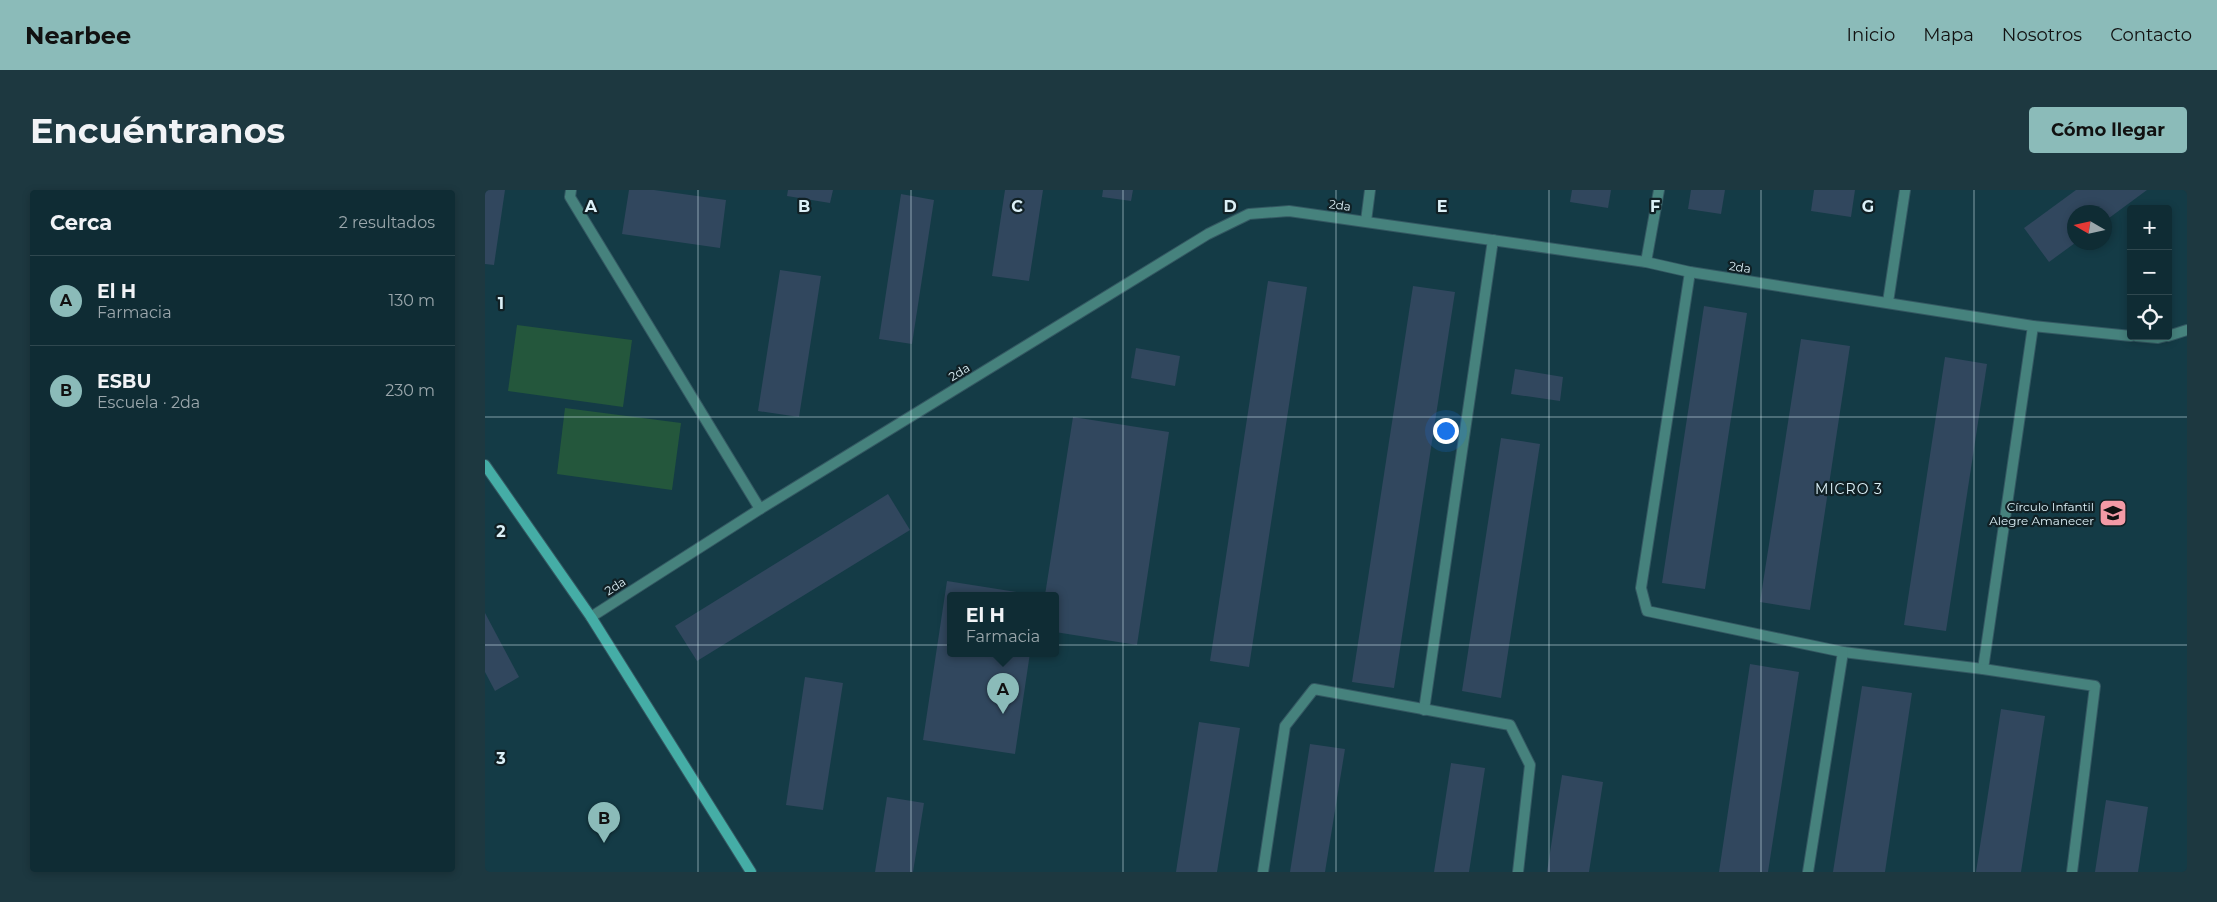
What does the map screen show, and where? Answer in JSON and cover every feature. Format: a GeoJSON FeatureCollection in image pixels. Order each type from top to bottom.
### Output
{"type":"FeatureCollection","features":[{"type":"Feature","properties":{"kind":"main road"},"geometry":{"type":"LineString","coordinates":[[485,465],[591,617],[751,872]]}},
{"type":"Feature","properties":{"kind":"street"},"geometry":{"type":"LineString","coordinates":[[571,190],[570,197],[760,509]]}},
{"type":"Feature","properties":{"kind":"street"},"geometry":{"type":"LineString","coordinates":[[1366,221],[1370,190]]}},
{"type":"Feature","properties":{"kind":"street"},"geometry":{"type":"LineString","coordinates":[[1645,262],[1659,190]]}},
{"type":"Feature","properties":{"kind":"street"},"geometry":{"type":"LineString","coordinates":[[1888,302],[1905,190]]}},
{"type":"Feature","properties":{"kind":"street","name":"2da"},"geometry":{"type":"LineString","coordinates":[[591,617],[760,509],[1209,234],[1249,214],[1289,211],[1366,221],[1645,262],[1689,272],[2033,326],[2127,336]]}},
{"type":"Feature","properties":{"kind":"street"},"geometry":{"type":"LineString","coordinates":[[1424,710],[1493,240]]}},
{"type":"Feature","properties":{"kind":"street"},"geometry":{"type":"LineString","coordinates":[[1689,272],[1641,588],[1647,611],[1843,652],[1983,669],[2095,686],[2072,872]]}},
{"type":"Feature","properties":{"kind":"street"},"geometry":{"type":"LineString","coordinates":[[1983,669],[2033,326]]}},
{"type":"Feature","properties":{"kind":"street"},"geometry":{"type":"LineString","coordinates":[[2172,334],[2187,330]]}},
{"type":"Feature","properties":{"kind":"street"},"geometry":{"type":"LineString","coordinates":[[1808,872],[1843,652]]}},
{"type":"Feature","properties":{"kind":"street"},"geometry":{"type":"LineString","coordinates":[[1263,872],[1285,726],[1314,690],[1510,725],[1531,765],[1518,872]]}},
{"type":"Feature","properties":{"kind":"green space"},"geometry":{"type":"Polygon","coordinates":[[[517,325],[632,340],[623,407],[508,391],[517,325]]]}},
{"type":"Feature","properties":{"kind":"green space"},"geometry":{"type":"Polygon","coordinates":[[[565,408],[681,423],[672,490],[557,474],[565,408]]]}},
{"type":"Feature","properties":{"kind":"building"},"geometry":{"type":"Polygon","coordinates":[[[485,190],[505,190],[494,265],[485,264],[485,190]]]}},
{"type":"Feature","properties":{"kind":"building"},"geometry":{"type":"Polygon","coordinates":[[[629,190],[654,190],[726,200],[720,248],[622,234],[629,190]]]}},
{"type":"Feature","properties":{"kind":"building"},"geometry":{"type":"Polygon","coordinates":[[[788,190],[833,190],[830,203],[787,196],[788,190]]]}},
{"type":"Feature","properties":{"kind":"building"},"geometry":{"type":"Polygon","coordinates":[[[1005,190],[1043,190],[1029,281],[992,276],[1005,190]]]}},
{"type":"Feature","properties":{"kind":"building"},"geometry":{"type":"Polygon","coordinates":[[[1103,190],[1133,190],[1131,201],[1102,197],[1103,190]]]}},
{"type":"Feature","properties":{"kind":"building"},"geometry":{"type":"Polygon","coordinates":[[[1572,190],[1611,190],[1608,208],[1570,202],[1572,190]]]}},
{"type":"Feature","properties":{"kind":"building"},"geometry":{"type":"Polygon","coordinates":[[[1691,190],[1725,190],[1721,214],[1688,209],[1691,190]]]}},
{"type":"Feature","properties":{"kind":"building"},"geometry":{"type":"Polygon","coordinates":[[[1814,190],[1855,190],[1851,217],[1811,211],[1814,190]]]}},
{"type":"Feature","properties":{"kind":"building"},"geometry":{"type":"Polygon","coordinates":[[[2076,190],[2147,190],[2112,216],[2112,205],[2067,205],[2067,249],[2049,262],[2024,228],[2076,190]]]}},
{"type":"Feature","properties":{"kind":"building"},"geometry":{"type":"Polygon","coordinates":[[[901,194],[934,200],[912,344],[879,339],[901,194]]]}},
{"type":"Feature","properties":{"kind":"building"},"geometry":{"type":"Polygon","coordinates":[[[780,270],[821,276],[799,417],[758,411],[780,270]]]}},
{"type":"Feature","properties":{"kind":"building"},"geometry":{"type":"Polygon","coordinates":[[[1268,281],[1307,287],[1249,667],[1210,661],[1268,281]]]}},
{"type":"Feature","properties":{"kind":"building"},"geometry":{"type":"Polygon","coordinates":[[[1413,286],[1455,292],[1394,688],[1352,682],[1413,286]]]}},
{"type":"Feature","properties":{"kind":"building"},"geometry":{"type":"Polygon","coordinates":[[[1704,306],[1747,313],[1705,589],[1662,583],[1704,306]]]}},
{"type":"Feature","properties":{"kind":"building"},"geometry":{"type":"Polygon","coordinates":[[[1801,339],[1850,346],[1810,610],[1760,602],[1801,339]]]}},
{"type":"Feature","properties":{"kind":"building"},"geometry":{"type":"Polygon","coordinates":[[[1136,348],[1180,356],[1175,386],[1131,378],[1136,348]]]}},
{"type":"Feature","properties":{"kind":"building"},"geometry":{"type":"Polygon","coordinates":[[[1945,357],[1987,364],[1946,631],[1904,625],[1945,357]]]}},
{"type":"Feature","properties":{"kind":"building"},"geometry":{"type":"Polygon","coordinates":[[[1515,369],[1563,377],[1560,401],[1511,394],[1515,369]]]}},
{"type":"Feature","properties":{"kind":"building"},"geometry":{"type":"Polygon","coordinates":[[[1073,417],[1169,432],[1137,645],[1059,633],[1059,592],[1045,592],[1073,417]]]}},
{"type":"Feature","properties":{"kind":"building"},"geometry":{"type":"Polygon","coordinates":[[[1501,438],[1540,444],[1501,698],[1462,691],[1501,438]]]}},
{"type":"Feature","properties":{"kind":"building"},"geometry":{"type":"Polygon","coordinates":[[[888,494],[910,530],[697,661],[675,626],[888,494]]]}},
{"type":"Feature","properties":{"kind":"building"},"geometry":{"type":"Polygon","coordinates":[[[947,581],[1016,592],[947,592],[947,657],[1029,657],[1015,754],[923,740],[947,581]]]}},
{"type":"Feature","properties":{"kind":"building"},"geometry":{"type":"Polygon","coordinates":[[[485,613],[519,677],[495,691],[485,672],[485,613]]]}},
{"type":"Feature","properties":{"kind":"building"},"geometry":{"type":"Polygon","coordinates":[[[1750,664],[1799,672],[1768,872],[1719,872],[1750,664]]]}},
{"type":"Feature","properties":{"kind":"building"},"geometry":{"type":"Polygon","coordinates":[[[805,677],[843,683],[823,810],[786,805],[805,677]]]}},
{"type":"Feature","properties":{"kind":"building"},"geometry":{"type":"Polygon","coordinates":[[[1862,686],[1912,693],[1885,872],[1833,872],[1862,686]]]}},
{"type":"Feature","properties":{"kind":"building"},"geometry":{"type":"Polygon","coordinates":[[[2001,709],[2045,716],[2021,872],[1976,872],[2001,709]]]}},
{"type":"Feature","properties":{"kind":"building"},"geometry":{"type":"Polygon","coordinates":[[[1199,722],[1240,728],[1217,872],[1176,872],[1199,722]]]}},
{"type":"Feature","properties":{"kind":"building"},"geometry":{"type":"Polygon","coordinates":[[[1310,744],[1345,749],[1325,872],[1290,872],[1310,744]]]}},
{"type":"Feature","properties":{"kind":"building"},"geometry":{"type":"Polygon","coordinates":[[[1451,763],[1485,768],[1469,872],[1434,872],[1451,763]]]}},
{"type":"Feature","properties":{"kind":"building"},"geometry":{"type":"Polygon","coordinates":[[[1562,775],[1603,782],[1589,872],[1547,872],[1562,775]]]}},
{"type":"Feature","properties":{"kind":"building"},"geometry":{"type":"Polygon","coordinates":[[[887,797],[924,803],[913,872],[875,872],[887,797]]]}},
{"type":"Feature","properties":{"kind":"building"},"geometry":{"type":"Polygon","coordinates":[[[2106,800],[2148,807],[2138,872],[2095,872],[2106,800]]]}},
{"type":"Feature","properties":{"kind":"place","name":"Círculo Infantil Alegre Amanecer"},"geometry":{"type":"Point","coordinates":[2113,513]}},
{"type":"Feature","properties":{"kind":"place","name":"El H"},"geometry":{"type":"Point","coordinates":[1003,714]}},
{"type":"Feature","properties":{"kind":"place","name":"ESBU"},"geometry":{"type":"Point","coordinates":[604,843]}},
{"type":"Feature","properties":{"kind":"district","name":"MICRO 3"},"geometry":{"type":"Point","coordinates":[1849,489]}}]}
